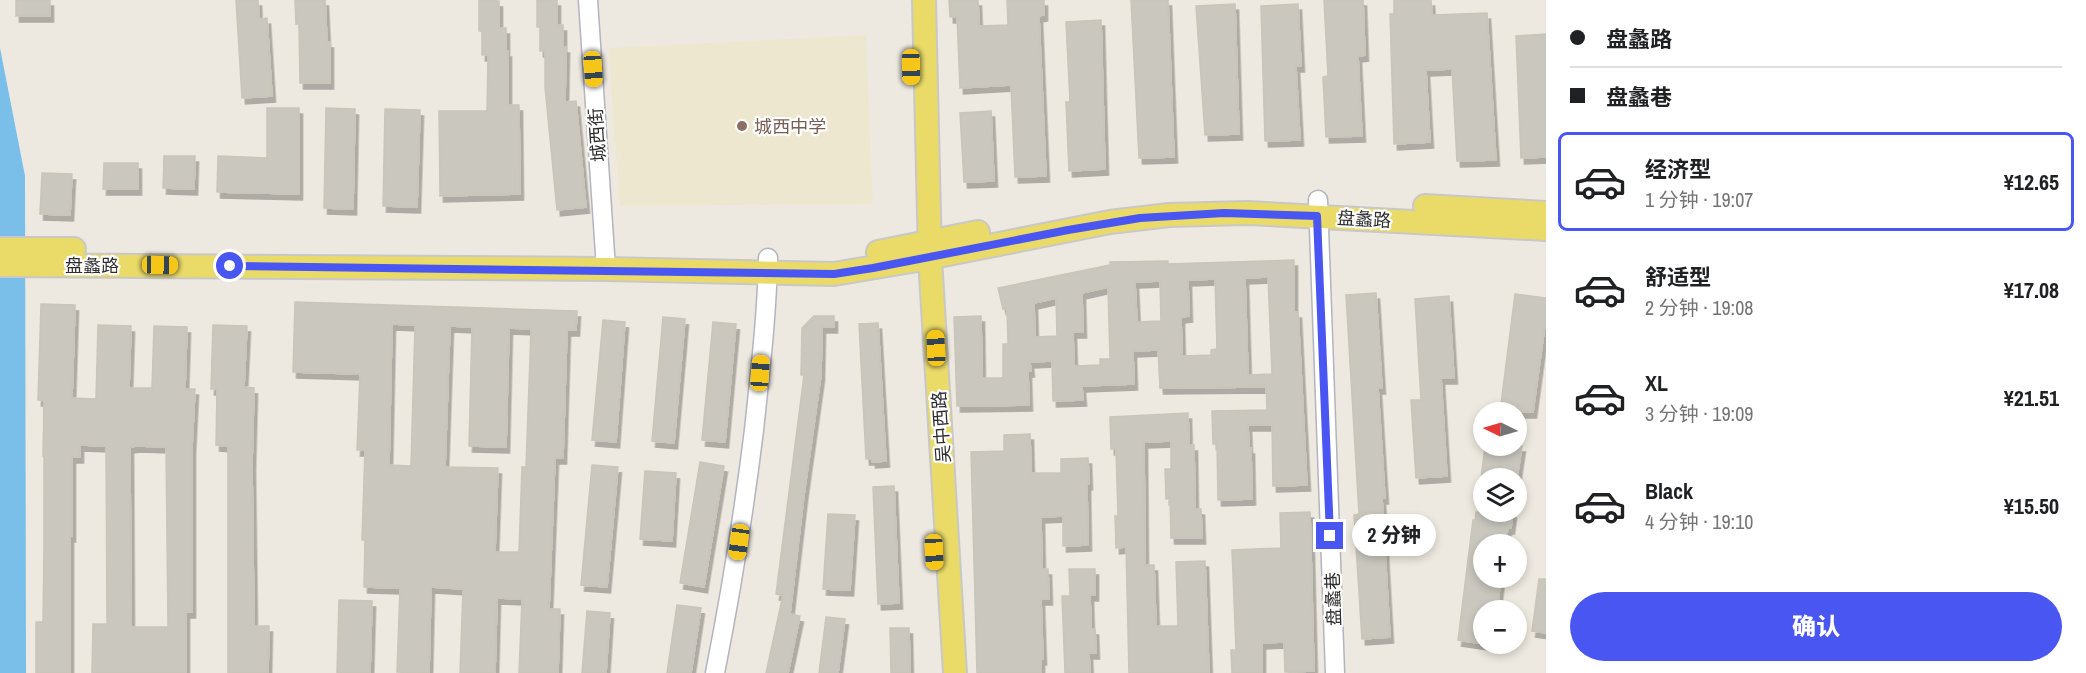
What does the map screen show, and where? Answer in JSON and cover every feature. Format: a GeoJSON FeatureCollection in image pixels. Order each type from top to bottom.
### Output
{"type":"FeatureCollection","features":[{"type":"Feature","properties":{"kind":"main road","name":"吴中西路"},"geometry":{"type":"LineString","coordinates":[[910,0],[923,251],[940,673]]}},
{"type":"Feature","properties":{"kind":"main road","name":"吴中西路"},"geometry":{"type":"LineString","coordinates":[[924,0],[923,251],[955,673]]}},
{"type":"Feature","properties":{"kind":"main road","name":"盘蠡路"},"geometry":{"type":"LineString","coordinates":[[0,249],[66,256],[768,266],[842,257],[923,251],[1065,215],[1138,203],[1224,197],[1546,229]]}},
{"type":"Feature","properties":{"kind":"main road","name":"盘蠡路"},"geometry":{"type":"LineString","coordinates":[[1318,208],[1546,213]]}},
{"type":"Feature","properties":{"kind":"main road","name":"盘蠡路"},"geometry":{"type":"LineString","coordinates":[[0,265],[66,256]]}},
{"type":"Feature","properties":{"kind":"street","name":"城西街"},"geometry":{"type":"LineString","coordinates":[[588,0],[606,262]]}},
{"type":"Feature","properties":{"kind":"street","name":"盘蠡巷"},"geometry":{"type":"LineString","coordinates":[[1318,208],[1335,673]]}},
{"type":"Feature","properties":{"kind":"street"},"geometry":{"type":"LineString","coordinates":[[715,673],[732,587],[745,498],[760,373],[768,266]]}},
{"type":"Feature","properties":{"kind":"shaded area","name":"城西中学"},"geometry":{"type":"Polygon","coordinates":[[[866,35],[873,204],[620,206],[608,48],[866,35]]]}},
{"type":"Feature","properties":{"kind":"water"},"geometry":{"type":"Polygon","coordinates":[[[0,48],[25,176],[26,673],[0,673],[0,48]]]}},
{"type":"Feature","properties":{"kind":"building"},"geometry":{"type":"Polygon","coordinates":[[[16,0],[50,0],[50,16],[16,16],[16,0]]]}},
{"type":"Feature","properties":{"kind":"building"},"geometry":{"type":"Polygon","coordinates":[[[236,0],[258,0],[259,19],[267,18],[272,96],[242,98],[236,0]]]}},
{"type":"Feature","properties":{"kind":"building"},"geometry":{"type":"Polygon","coordinates":[[[295,0],[325,0],[327,42],[330,42],[330,83],[300,83],[299,24],[296,24],[295,0]]]}},
{"type":"Feature","properties":{"kind":"building"},"geometry":{"type":"Polygon","coordinates":[[[479,0],[499,1],[499,28],[506,28],[508,105],[519,105],[520,194],[440,196],[439,111],[487,111],[488,55],[482,55],[479,0]]]}},
{"type":"Feature","properties":{"kind":"building"},"geometry":{"type":"Polygon","coordinates":[[[537,0],[557,0],[557,25],[563,25],[563,47],[566,47],[565,102],[576,101],[586,207],[557,210],[545,87],[545,51],[540,51],[537,0]]]}},
{"type":"Feature","properties":{"kind":"building"},"geometry":{"type":"Polygon","coordinates":[[[949,0],[978,0],[979,26],[1008,25],[1007,0],[1044,0],[1044,15],[1039,16],[1046,176],[1015,177],[1011,85],[960,88],[957,17],[950,17],[949,0]]]}},
{"type":"Feature","properties":{"kind":"building"},"geometry":{"type":"Polygon","coordinates":[[[1131,0],[1168,0],[1174,157],[1139,158],[1131,0]]]}},
{"type":"Feature","properties":{"kind":"building"},"geometry":{"type":"Polygon","coordinates":[[[1324,0],[1363,0],[1365,55],[1358,56],[1362,136],[1326,137],[1323,77],[1328,76],[1324,0]]]}},
{"type":"Feature","properties":{"kind":"building"},"geometry":{"type":"Polygon","coordinates":[[[1394,0],[1431,0],[1432,15],[1487,13],[1496,160],[1457,161],[1452,69],[1426,70],[1430,142],[1394,144],[1390,14],[1394,14],[1394,0]]]}},
{"type":"Feature","properties":{"kind":"building"},"geometry":{"type":"Polygon","coordinates":[[[1235,4],[1239,134],[1205,135],[1196,6],[1235,4]]]}},
{"type":"Feature","properties":{"kind":"building"},"geometry":{"type":"Polygon","coordinates":[[[1298,4],[1301,66],[1296,66],[1300,140],[1265,141],[1261,6],[1298,4]]]}},
{"type":"Feature","properties":{"kind":"building"},"geometry":{"type":"Polygon","coordinates":[[[1101,20],[1105,169],[1069,171],[1066,102],[1070,102],[1066,22],[1101,20]]]}},
{"type":"Feature","properties":{"kind":"building"},"geometry":{"type":"Polygon","coordinates":[[[1546,34],[1546,157],[1521,158],[1516,36],[1546,34]]]}},
{"type":"Feature","properties":{"kind":"building"},"geometry":{"type":"Polygon","coordinates":[[[267,108],[299,108],[299,194],[217,192],[218,156],[267,158],[267,108]]]}},
{"type":"Feature","properties":{"kind":"building"},"geometry":{"type":"Polygon","coordinates":[[[326,108],[355,109],[353,209],[324,208],[326,108]]]}},
{"type":"Feature","properties":{"kind":"building"},"geometry":{"type":"Polygon","coordinates":[[[385,109],[420,110],[417,207],[383,206],[385,109]]]}},
{"type":"Feature","properties":{"kind":"building"},"geometry":{"type":"Polygon","coordinates":[[[991,111],[994,181],[964,182],[960,113],[991,111]]]}},
{"type":"Feature","properties":{"kind":"building"},"geometry":{"type":"Polygon","coordinates":[[[164,156],[195,156],[194,189],[163,188],[164,156]]]}},
{"type":"Feature","properties":{"kind":"building"},"geometry":{"type":"Polygon","coordinates":[[[104,163],[138,163],[138,189],[103,189],[104,163]]]}},
{"type":"Feature","properties":{"kind":"building"},"geometry":{"type":"Polygon","coordinates":[[[42,173],[72,174],[70,215],[40,214],[42,173]]]}},
{"type":"Feature","properties":{"kind":"building"},"geometry":{"type":"Polygon","coordinates":[[[1294,260],[1294,312],[1298,312],[1307,485],[1273,486],[1272,425],[1248,425],[1252,499],[1218,500],[1217,444],[1213,444],[1212,411],[1267,410],[1266,387],[1160,388],[1158,350],[1133,351],[1134,384],[1082,386],[1083,400],[1053,401],[1052,361],[1030,362],[1029,405],[957,406],[954,317],[981,316],[982,378],[1003,378],[1003,344],[1008,344],[1007,308],[1003,309],[998,288],[1110,265],[1110,262],[1168,261],[1168,264],[1294,260]],[[1268,277],[1245,278],[1248,375],[1272,374],[1268,277]],[[1215,279],[1188,280],[1189,316],[1181,317],[1182,356],[1211,355],[1211,350],[1217,349],[1215,279]],[[1160,281],[1135,282],[1137,322],[1161,321],[1160,281]],[[1108,287],[1082,293],[1083,332],[1073,332],[1074,366],[1100,365],[1100,359],[1110,359],[1108,287]],[[1056,298],[1034,303],[1035,337],[1057,336],[1056,298]]]}},
{"type":"Feature","properties":{"kind":"building"},"geometry":{"type":"Polygon","coordinates":[[[1376,293],[1382,388],[1378,388],[1385,498],[1382,498],[1390,637],[1362,639],[1354,515],[1359,514],[1346,295],[1376,293]]]}},
{"type":"Feature","properties":{"kind":"building"},"geometry":{"type":"Polygon","coordinates":[[[1515,294],[1546,298],[1546,317],[1533,412],[1527,412],[1527,402],[1501,402],[1515,294]]]}},
{"type":"Feature","properties":{"kind":"building"},"geometry":{"type":"Polygon","coordinates":[[[1449,296],[1454,378],[1441,378],[1447,476],[1416,478],[1411,400],[1421,400],[1415,299],[1449,296]]]}},
{"type":"Feature","properties":{"kind":"building"},"geometry":{"type":"Polygon","coordinates":[[[295,302],[577,311],[576,330],[567,330],[563,458],[555,458],[549,609],[560,609],[558,673],[519,673],[522,599],[497,598],[495,673],[460,673],[463,589],[431,587],[429,673],[397,672],[400,588],[364,587],[365,540],[362,540],[365,450],[357,450],[360,374],[293,372],[295,302]],[[392,324],[389,465],[411,466],[415,325],[392,324]],[[450,326],[445,467],[498,468],[495,552],[519,552],[522,467],[526,467],[531,329],[509,328],[506,447],[469,446],[472,327],[450,326]]]}},
{"type":"Feature","properties":{"kind":"building"},"geometry":{"type":"Polygon","coordinates":[[[41,304],[75,305],[72,398],[96,399],[98,325],[131,326],[129,388],[152,388],[154,326],[187,327],[185,389],[195,389],[192,448],[192,612],[186,612],[186,673],[92,673],[93,624],[107,624],[106,446],[80,445],[80,457],[72,457],[70,673],[36,673],[36,622],[43,622],[44,549],[44,400],[38,400],[41,304]],[[130,447],[131,627],[168,627],[166,447],[130,447]]]}},
{"type":"Feature","properties":{"kind":"building"},"geometry":{"type":"Polygon","coordinates":[[[814,316],[834,316],[834,327],[822,327],[821,375],[790,614],[800,616],[788,673],[766,673],[783,595],[776,594],[804,375],[801,375],[802,328],[814,316]]]}},
{"type":"Feature","properties":{"kind":"building"},"geometry":{"type":"Polygon","coordinates":[[[663,317],[685,319],[674,443],[652,441],[663,317]]]}},
{"type":"Feature","properties":{"kind":"building"},"geometry":{"type":"Polygon","coordinates":[[[603,320],[625,322],[616,442],[592,440],[603,320]]]}},
{"type":"Feature","properties":{"kind":"building"},"geometry":{"type":"Polygon","coordinates":[[[713,322],[736,324],[725,442],[702,440],[713,322]]]}},
{"type":"Feature","properties":{"kind":"building"},"geometry":{"type":"Polygon","coordinates":[[[878,323],[886,461],[872,462],[872,459],[866,459],[859,324],[878,323]]]}},
{"type":"Feature","properties":{"kind":"building"},"geometry":{"type":"Polygon","coordinates":[[[213,325],[247,326],[244,387],[254,388],[252,465],[254,626],[269,626],[268,673],[228,673],[228,446],[216,445],[217,389],[211,389],[213,325]]]}},
{"type":"Feature","properties":{"kind":"building"},"geometry":{"type":"Polygon","coordinates":[[[1188,413],[1189,445],[1194,445],[1195,509],[1201,509],[1202,538],[1171,538],[1170,498],[1166,499],[1165,469],[1171,469],[1171,441],[1144,442],[1145,565],[1154,565],[1156,626],[1178,626],[1176,562],[1205,561],[1209,673],[1129,673],[1126,547],[1116,548],[1115,516],[1118,516],[1116,449],[1111,449],[1110,417],[1188,413]]]}},
{"type":"Feature","properties":{"kind":"building"},"geometry":{"type":"Polygon","coordinates":[[[1030,434],[1031,473],[1061,473],[1061,459],[1088,458],[1088,545],[1063,546],[1063,516],[1041,517],[1042,569],[1048,569],[1049,599],[1041,599],[1043,659],[1041,659],[1041,673],[977,673],[971,452],[1004,451],[1004,435],[1030,434]]]}},
{"type":"Feature","properties":{"kind":"building"},"geometry":{"type":"Polygon","coordinates":[[[1484,456],[1520,456],[1519,468],[1482,468],[1484,456]]]}},
{"type":"Feature","properties":{"kind":"building"},"geometry":{"type":"Polygon","coordinates":[[[700,462],[724,466],[704,587],[680,583],[700,462]]]}},
{"type":"Feature","properties":{"kind":"building"},"geometry":{"type":"Polygon","coordinates":[[[592,465],[618,467],[607,587],[581,585],[592,465]]]}},
{"type":"Feature","properties":{"kind":"building"},"geometry":{"type":"Polygon","coordinates":[[[645,471],[676,473],[672,541],[640,539],[645,471]]]}},
{"type":"Feature","properties":{"kind":"building"},"geometry":{"type":"Polygon","coordinates":[[[894,486],[899,603],[878,604],[873,487],[894,486]]]}},
{"type":"Feature","properties":{"kind":"building"},"geometry":{"type":"Polygon","coordinates":[[[1310,512],[1314,671],[1285,672],[1284,642],[1262,643],[1262,673],[1232,673],[1231,650],[1236,650],[1232,550],[1281,548],[1280,513],[1310,512]]]}},
{"type":"Feature","properties":{"kind":"building"},"geometry":{"type":"Polygon","coordinates":[[[828,514],[855,515],[850,590],[823,589],[828,514]]]}},
{"type":"Feature","properties":{"kind":"building"},"geometry":{"type":"Polygon","coordinates":[[[1473,520],[1473,522],[1512,522],[1507,534],[1473,534],[1473,588],[1500,588],[1498,600],[1473,600],[1473,642],[1458,640],[1473,520]]]}},
{"type":"Feature","properties":{"kind":"building"},"geometry":{"type":"Polygon","coordinates":[[[1069,569],[1095,569],[1095,595],[1090,595],[1091,629],[1095,629],[1096,653],[1089,653],[1090,673],[1065,673],[1062,596],[1070,596],[1069,569]]]}},
{"type":"Feature","properties":{"kind":"building"},"geometry":{"type":"Polygon","coordinates":[[[1539,579],[1546,579],[1546,633],[1532,631],[1539,579]]]}},
{"type":"Feature","properties":{"kind":"building"},"geometry":{"type":"Polygon","coordinates":[[[339,600],[372,601],[370,673],[337,673],[339,600]]]}},
{"type":"Feature","properties":{"kind":"building"},"geometry":{"type":"Polygon","coordinates":[[[677,605],[701,608],[691,673],[667,673],[677,605]]]}},
{"type":"Feature","properties":{"kind":"building"},"geometry":{"type":"Polygon","coordinates":[[[587,611],[610,613],[606,673],[582,673],[587,611]]]}},
{"type":"Feature","properties":{"kind":"building"},"geometry":{"type":"Polygon","coordinates":[[[826,617],[845,619],[838,673],[819,673],[826,617]]]}},
{"type":"Feature","properties":{"kind":"building"},"geometry":{"type":"Polygon","coordinates":[[[890,628],[909,628],[910,673],[891,673],[890,628]]]}},
{"type":"Feature","properties":{"kind":"place","name":"城西中学"},"geometry":{"type":"Point","coordinates":[742,126]}},
{"type":"Feature","properties":{"kind":"route"},"geometry":{"type":"LineString","coordinates":[[230,266],[606,269],[834,274],[1140,218],[1224,213],[1317,216],[1330,536]]}}]}
